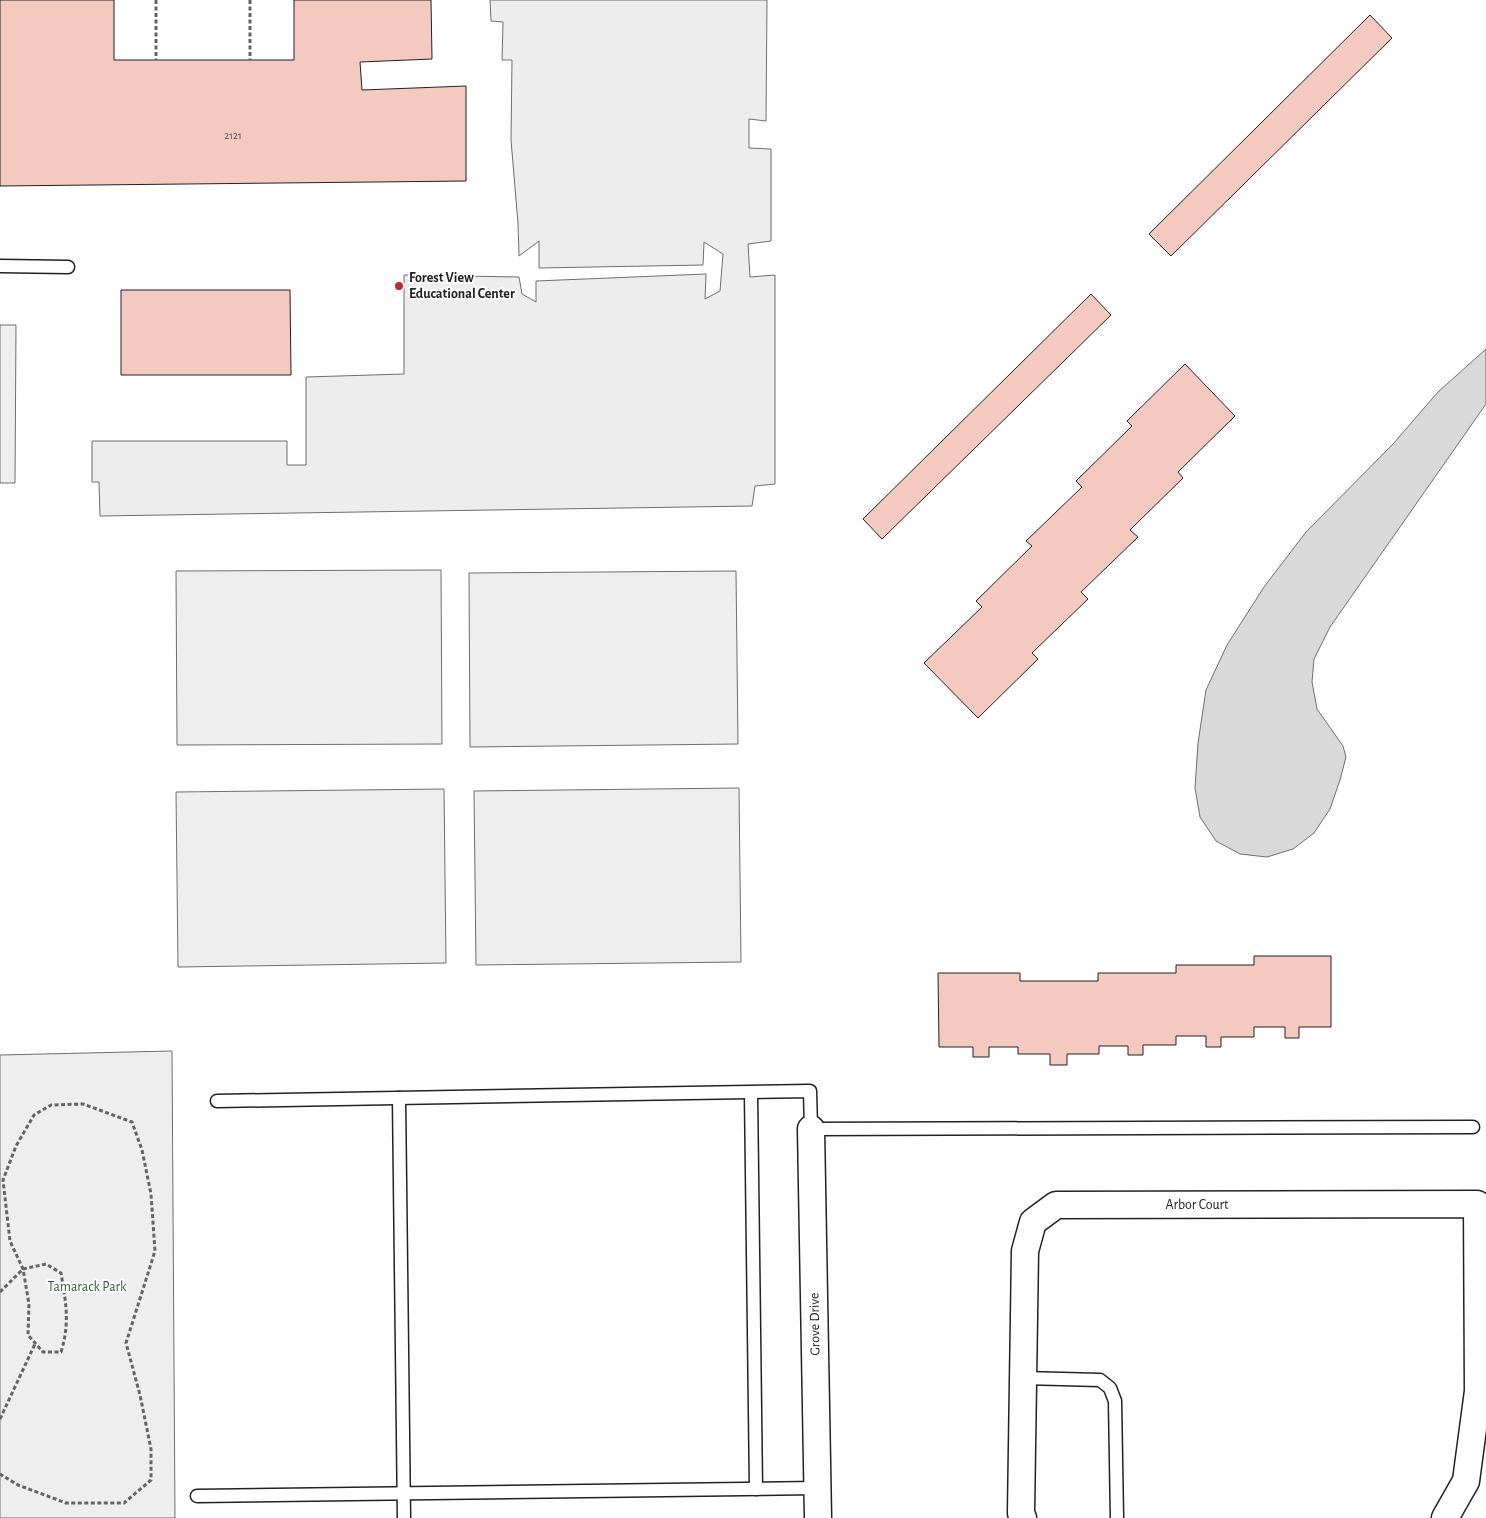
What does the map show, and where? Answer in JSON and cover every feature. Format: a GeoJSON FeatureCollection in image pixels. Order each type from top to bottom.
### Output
{"type":"FeatureCollection","features":[{"type":"Feature","properties":{"kind":"street","name":"Grove Drive"},"geometry":{"type":"LineString","coordinates":[[811,1130],[818,1518]]}},
{"type":"Feature","properties":{"kind":"street","name":"Arbor Court"},"geometry":{"type":"LineString","coordinates":[[1023,1518],[1021,1513],[1024,1251],[1033,1222],[1056,1205],[1477,1204],[1482,1392],[1466,1480],[1445,1518]]}},
{"type":"Feature","properties":{"kind":"lane"},"geometry":{"type":"LineString","coordinates":[[0,266],[68,267]]}},
{"type":"Feature","properties":{"kind":"lane"},"geometry":{"type":"LineString","coordinates":[[750,1092],[756,1489]]}},
{"type":"Feature","properties":{"kind":"lane"},"geometry":{"type":"LineString","coordinates":[[217,1101],[810,1092],[811,1130],[1473,1127]]}},
{"type":"Feature","properties":{"kind":"lane"},"geometry":{"type":"LineString","coordinates":[[398,1098],[404,1518]]}},
{"type":"Feature","properties":{"kind":"lane"},"geometry":{"type":"LineString","coordinates":[[1023,1378],[1100,1380],[1110,1388],[1115,1401],[1117,1518]]}},
{"type":"Feature","properties":{"kind":"lane"},"geometry":{"type":"LineString","coordinates":[[197,1496],[818,1488]]}},
{"type":"Feature","properties":{"kind":"path"},"geometry":{"type":"LineString","coordinates":[[156,0],[156,60]]}},
{"type":"Feature","properties":{"kind":"path"},"geometry":{"type":"LineString","coordinates":[[250,0],[250,60]]}},
{"type":"Feature","properties":{"kind":"path"},"geometry":{"type":"LineString","coordinates":[[0,1292],[23,1270],[46,1264],[60,1273],[65,1298],[66,1335],[60,1352],[43,1352],[28,1335],[29,1304],[23,1270],[10,1242],[3,1180],[16,1146],[34,1116],[51,1105],[83,1104],[132,1122],[142,1150],[150,1194],[155,1251],[126,1343],[140,1396],[150,1449],[150,1480],[124,1504],[66,1504],[18,1485],[0,1474]]}},
{"type":"Feature","properties":{"kind":"path"},"geometry":{"type":"LineString","coordinates":[[0,1419],[36,1344]]}},
{"type":"Feature","properties":{"kind":"green space"},"geometry":{"type":"Polygon","coordinates":[[[0,325],[16,325],[15,483],[0,483],[0,325]]]}},
{"type":"Feature","properties":{"kind":"green space"},"geometry":{"type":"Polygon","coordinates":[[[441,570],[442,744],[177,745],[176,571],[441,570]]]}},
{"type":"Feature","properties":{"kind":"green space"},"geometry":{"type":"Polygon","coordinates":[[[736,571],[738,744],[470,747],[469,573],[736,571]]]}},
{"type":"Feature","properties":{"kind":"green space"},"geometry":{"type":"Polygon","coordinates":[[[739,788],[741,962],[476,965],[474,791],[739,788]]]}},
{"type":"Feature","properties":{"kind":"green space"},"geometry":{"type":"Polygon","coordinates":[[[444,789],[446,963],[178,967],[176,792],[444,789]]]}},
{"type":"Feature","properties":{"kind":"green space","name":"Tamarack Park"},"geometry":{"type":"Polygon","coordinates":[[[172,1051],[175,1518],[0,1518],[0,1055],[172,1051]]]}},
{"type":"Feature","properties":{"kind":"shaded area"},"geometry":{"type":"Polygon","coordinates":[[[490,0],[767,0],[766,121],[749,119],[749,148],[771,149],[771,241],[748,244],[750,277],[775,275],[775,484],[755,486],[752,506],[100,516],[99,482],[92,482],[92,441],[287,441],[287,465],[306,465],[306,377],[404,374],[404,275],[519,277],[522,294],[536,302],[536,281],[706,274],[705,299],[720,291],[723,254],[704,242],[703,265],[539,268],[539,241],[519,256],[511,140],[512,60],[502,60],[503,22],[491,21],[490,0]]]}},
{"type":"Feature","properties":{"kind":"shaded area"},"geometry":{"type":"Polygon","coordinates":[[[1486,349],[1486,404],[1330,627],[1314,659],[1312,682],[1317,709],[1343,746],[1346,757],[1330,809],[1314,833],[1293,849],[1267,857],[1240,854],[1216,841],[1200,817],[1195,788],[1198,743],[1206,690],[1227,645],[1264,587],[1306,532],[1393,444],[1438,392],[1486,349]]]}},
{"type":"Feature","properties":{"kind":"building"},"geometry":{"type":"Polygon","coordinates":[[[0,0],[114,0],[114,60],[294,60],[294,0],[431,0],[432,59],[360,62],[362,90],[466,86],[466,181],[0,186],[0,0]]]}},
{"type":"Feature","properties":{"kind":"building"},"geometry":{"type":"Polygon","coordinates":[[[1370,15],[1392,38],[1171,256],[1149,234],[1370,15]]]}},
{"type":"Feature","properties":{"kind":"building"},"geometry":{"type":"Polygon","coordinates":[[[121,290],[290,290],[291,375],[121,375],[121,290]]]}},
{"type":"Feature","properties":{"kind":"building"},"geometry":{"type":"Polygon","coordinates":[[[1091,294],[1111,315],[882,539],[863,519],[1091,294]]]}},
{"type":"Feature","properties":{"kind":"building"},"geometry":{"type":"Polygon","coordinates":[[[1185,364],[1235,416],[1178,472],[1183,478],[1130,530],[1138,537],[1081,592],[1088,599],[1032,653],[1038,659],[978,718],[924,663],[982,607],[976,601],[1032,546],[1026,541],[1082,487],[1076,481],[1132,426],[1127,421],[1185,364]]]}},
{"type":"Feature","properties":{"kind":"building"},"geometry":{"type":"Polygon","coordinates":[[[1254,956],[1331,956],[1331,1027],[1299,1027],[1299,1038],[1285,1038],[1285,1027],[1254,1027],[1254,1037],[1221,1037],[1221,1047],[1206,1047],[1206,1036],[1176,1036],[1176,1045],[1143,1045],[1143,1055],[1128,1055],[1128,1046],[1099,1046],[1099,1054],[1067,1054],[1067,1065],[1050,1065],[1050,1054],[1018,1054],[1018,1047],[989,1047],[989,1057],[973,1057],[973,1047],[939,1047],[938,973],[1020,973],[1020,981],[1098,981],[1098,973],[1176,973],[1176,965],[1254,965],[1254,956]]]}},
{"type":"Feature","properties":{"kind":"place","name":"Forest View Educational Center"},"geometry":{"type":"Point","coordinates":[399,286]}}]}
